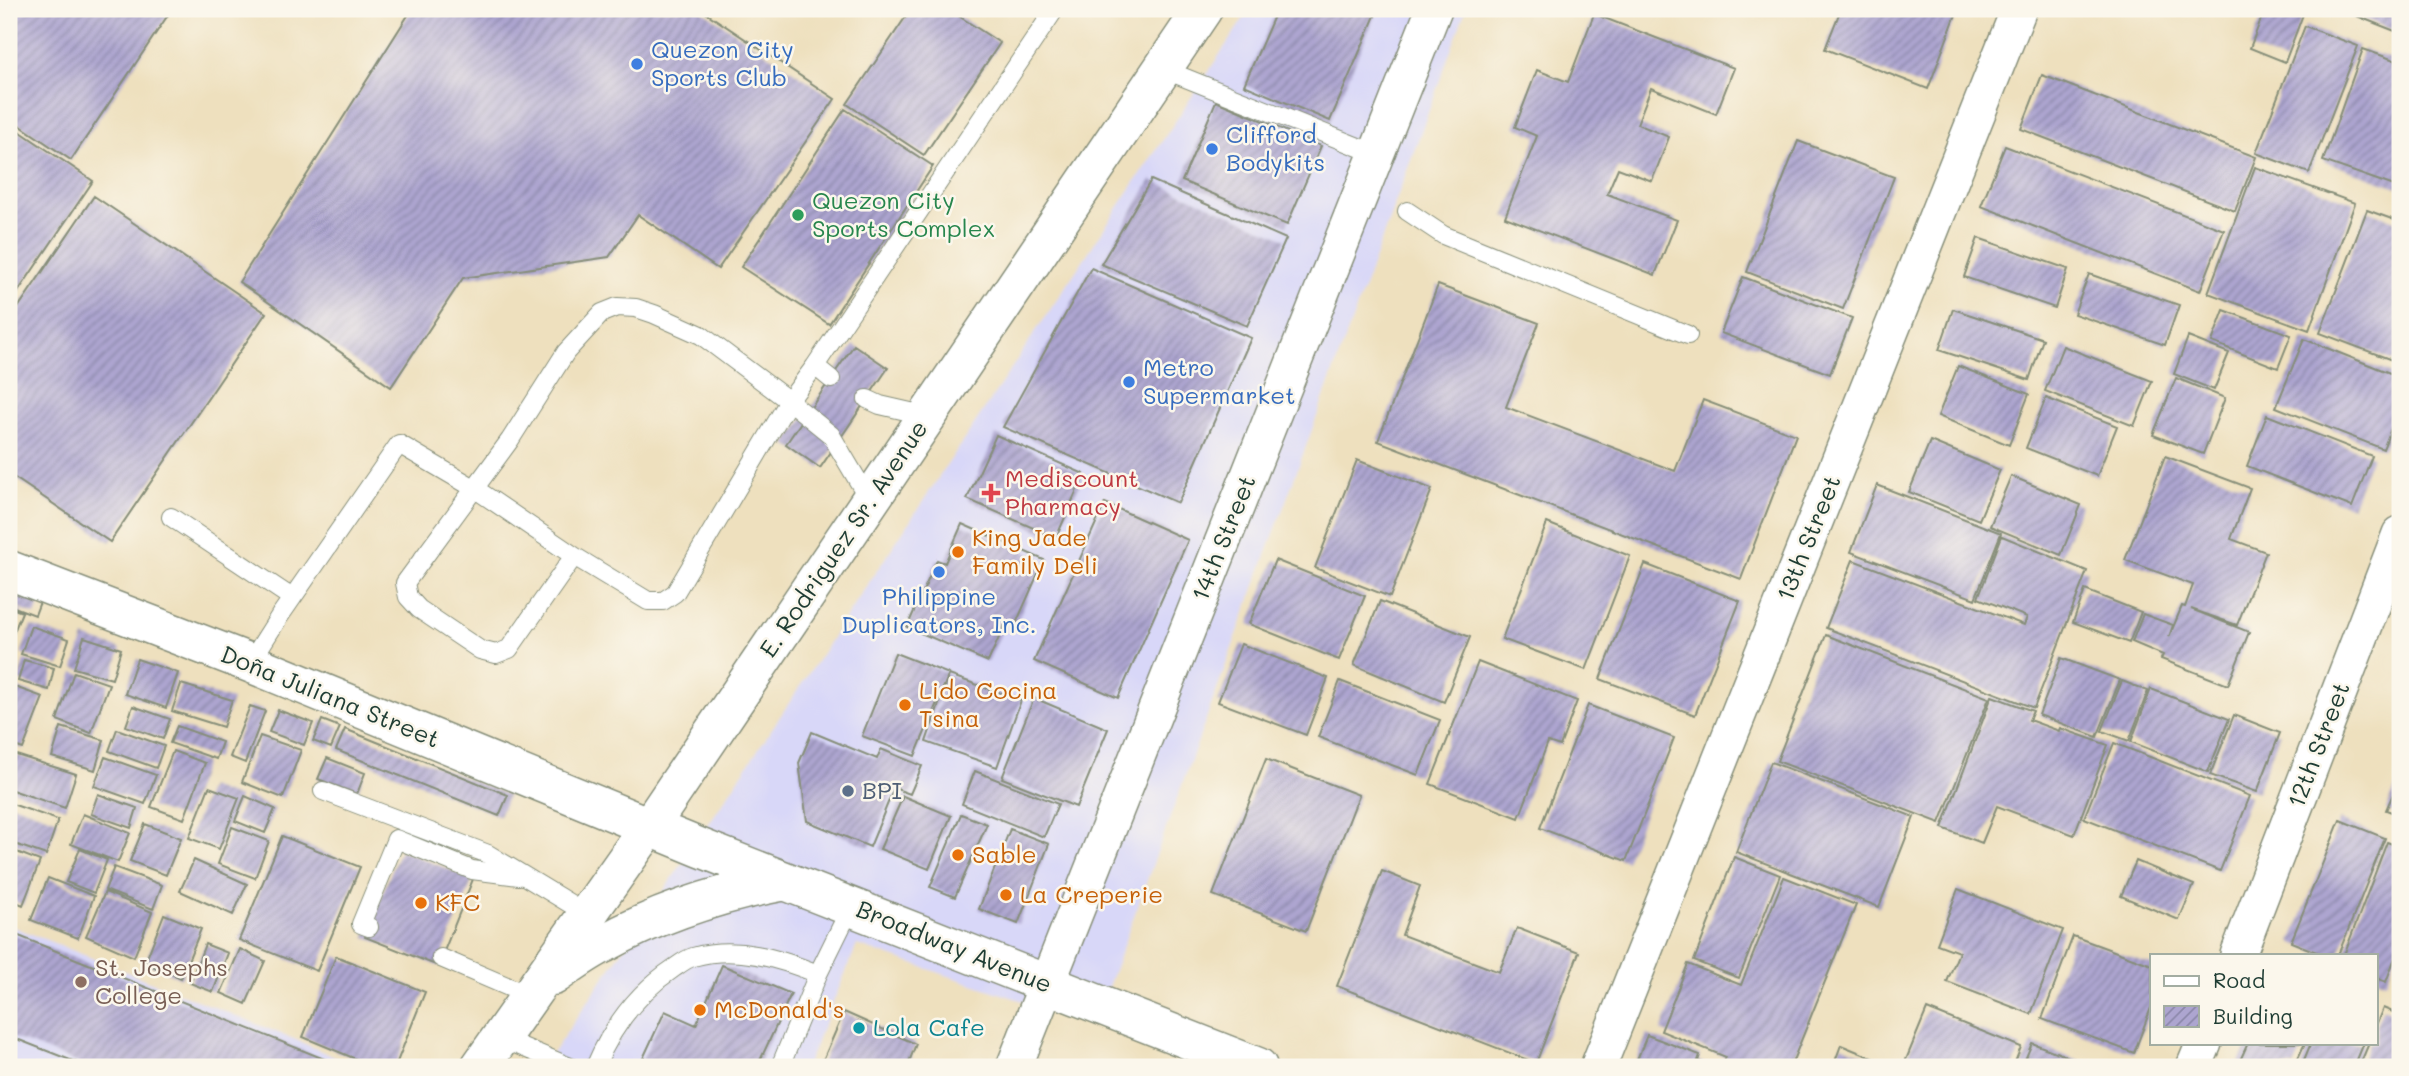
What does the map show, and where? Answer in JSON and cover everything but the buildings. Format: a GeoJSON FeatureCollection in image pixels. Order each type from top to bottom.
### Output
{"type":"FeatureCollection","features":[{"type":"Feature","properties":{"kind":"main road","name":"E. Rodriguez Sr. Avenue"},"geometry":{"type":"LineString","coordinates":[[491,1052],[649,827],[1203,9]]}},
{"type":"Feature","properties":{"kind":"main road","name":"Doña Juliana Street"},"geometry":{"type":"LineString","coordinates":[[9,570],[250,663],[649,827]]}},
{"type":"Feature","properties":{"kind":"main road","name":"Broadway Avenue"},"geometry":{"type":"LineString","coordinates":[[649,827],[1258,1067]]}},
{"type":"Feature","properties":{"kind":"main road"},"geometry":{"type":"LineString","coordinates":[[533,991],[602,944],[654,918],[705,900],[785,881]]}},
{"type":"Feature","properties":{"kind":"street","name":"14th Street"},"geometry":{"type":"LineString","coordinates":[[1014,1067],[1434,9]]}},
{"type":"Feature","properties":{"kind":"street","name":"13th Street"},"geometry":{"type":"LineString","coordinates":[[1598,1067],[2019,9]]}},
{"type":"Feature","properties":{"kind":"street","name":"12th Street"},"geometry":{"type":"LineString","coordinates":[[2238,954],[2400,534]]}},
{"type":"Feature","properties":{"kind":"street"},"geometry":{"type":"LineString","coordinates":[[2194,1067],[2204,1044]]}},
{"type":"Feature","properties":{"kind":"lane"},"geometry":{"type":"LineString","coordinates":[[250,663],[399,444],[474,488],[574,556],[648,601],[663,601],[675,593],[789,401],[1055,9]]}},
{"type":"Feature","properties":{"kind":"lane"},"geometry":{"type":"LineString","coordinates":[[1163,69],[1376,154]]}},
{"type":"Feature","properties":{"kind":"lane"},"geometry":{"type":"LineString","coordinates":[[1407,211],[1443,235],[1688,335]]}},
{"type":"Feature","properties":{"kind":"lane"},"geometry":{"type":"LineString","coordinates":[[574,556],[509,649],[496,654],[480,650],[419,609],[408,597],[405,583],[510,440],[566,352],[602,313],[617,307],[636,308],[701,335],[789,401],[831,435],[870,501]]}},
{"type":"Feature","properties":{"kind":"lane"},"geometry":{"type":"LineString","coordinates":[[815,366],[831,379]]}},
{"type":"Feature","properties":{"kind":"lane"},"geometry":{"type":"LineString","coordinates":[[867,399],[880,405],[928,416]]}},
{"type":"Feature","properties":{"kind":"lane"},"geometry":{"type":"LineString","coordinates":[[171,517],[292,598]]}},
{"type":"Feature","properties":{"kind":"lane"},"geometry":{"type":"LineString","coordinates":[[323,791],[488,854],[587,914]]}},
{"type":"Feature","properties":{"kind":"lane"},"geometry":{"type":"LineString","coordinates":[[369,928],[361,924],[396,839],[472,870],[526,877]]}},
{"type":"Feature","properties":{"kind":"lane"},"geometry":{"type":"LineString","coordinates":[[780,1067],[818,974],[851,906]]}},
{"type":"Feature","properties":{"kind":"lane"},"geometry":{"type":"LineString","coordinates":[[595,1067],[615,1027],[632,1005],[649,987],[690,957],[743,952],[769,957],[818,974]]}},
{"type":"Feature","properties":{"kind":"lane"},"geometry":{"type":"LineString","coordinates":[[441,958],[533,991]]}},
{"type":"Feature","properties":{"kind":"lane"},"geometry":{"type":"LineString","coordinates":[[491,1052],[570,1067]]}},
{"type":"Feature","properties":{"kind":"shaded area"},"geometry":{"type":"Polygon","coordinates":[[[1250,9],[1466,9],[1094,1025],[857,945],[806,1067],[543,1067],[682,864],[1250,9]]]}},
{"type":"Feature","properties":{"kind":"shaded area","name":"St. Josephs College"},"geometry":{"type":"Polygon","coordinates":[[[9,925],[296,1040],[357,1067],[9,1067],[9,925]]]}},
{"type":"Feature","properties":{"kind":"place","name":"Quezon City Sports Club"},"geometry":{"type":"Point","coordinates":[637,64]}},
{"type":"Feature","properties":{"kind":"place","name":"Clifford Bodykits"},"geometry":{"type":"Point","coordinates":[1212,149]}},
{"type":"Feature","properties":{"kind":"place","name":"Quezon City Sports Complex"},"geometry":{"type":"Point","coordinates":[798,215]}},
{"type":"Feature","properties":{"kind":"place","name":"Metro Supermarket"},"geometry":{"type":"Point","coordinates":[1129,382]}},
{"type":"Feature","properties":{"kind":"place","name":"Mediscount Pharmacy"},"geometry":{"type":"Point","coordinates":[991,493]}},
{"type":"Feature","properties":{"kind":"place","name":"King Jade Family Deli"},"geometry":{"type":"Point","coordinates":[958,552]}},
{"type":"Feature","properties":{"kind":"place","name":"Philippine Duplicators, Inc."},"geometry":{"type":"Point","coordinates":[939,572]}},
{"type":"Feature","properties":{"kind":"place","name":"Lido Cocina Tsina"},"geometry":{"type":"Point","coordinates":[905,705]}},
{"type":"Feature","properties":{"kind":"place","name":"BPI"},"geometry":{"type":"Point","coordinates":[848,791]}},
{"type":"Feature","properties":{"kind":"place","name":"Sable"},"geometry":{"type":"Point","coordinates":[958,855]}},
{"type":"Feature","properties":{"kind":"place","name":"La Creperie"},"geometry":{"type":"Point","coordinates":[1006,895]}},
{"type":"Feature","properties":{"kind":"place","name":"KFC"},"geometry":{"type":"Point","coordinates":[421,903]}},
{"type":"Feature","properties":{"kind":"place","name":"St. Josephs College"},"geometry":{"type":"Point","coordinates":[81,982]}},
{"type":"Feature","properties":{"kind":"place","name":"McDonald's"},"geometry":{"type":"Point","coordinates":[700,1010]}},
{"type":"Feature","properties":{"kind":"place","name":"Lola Cafe"},"geometry":{"type":"Point","coordinates":[859,1028]}}]}
